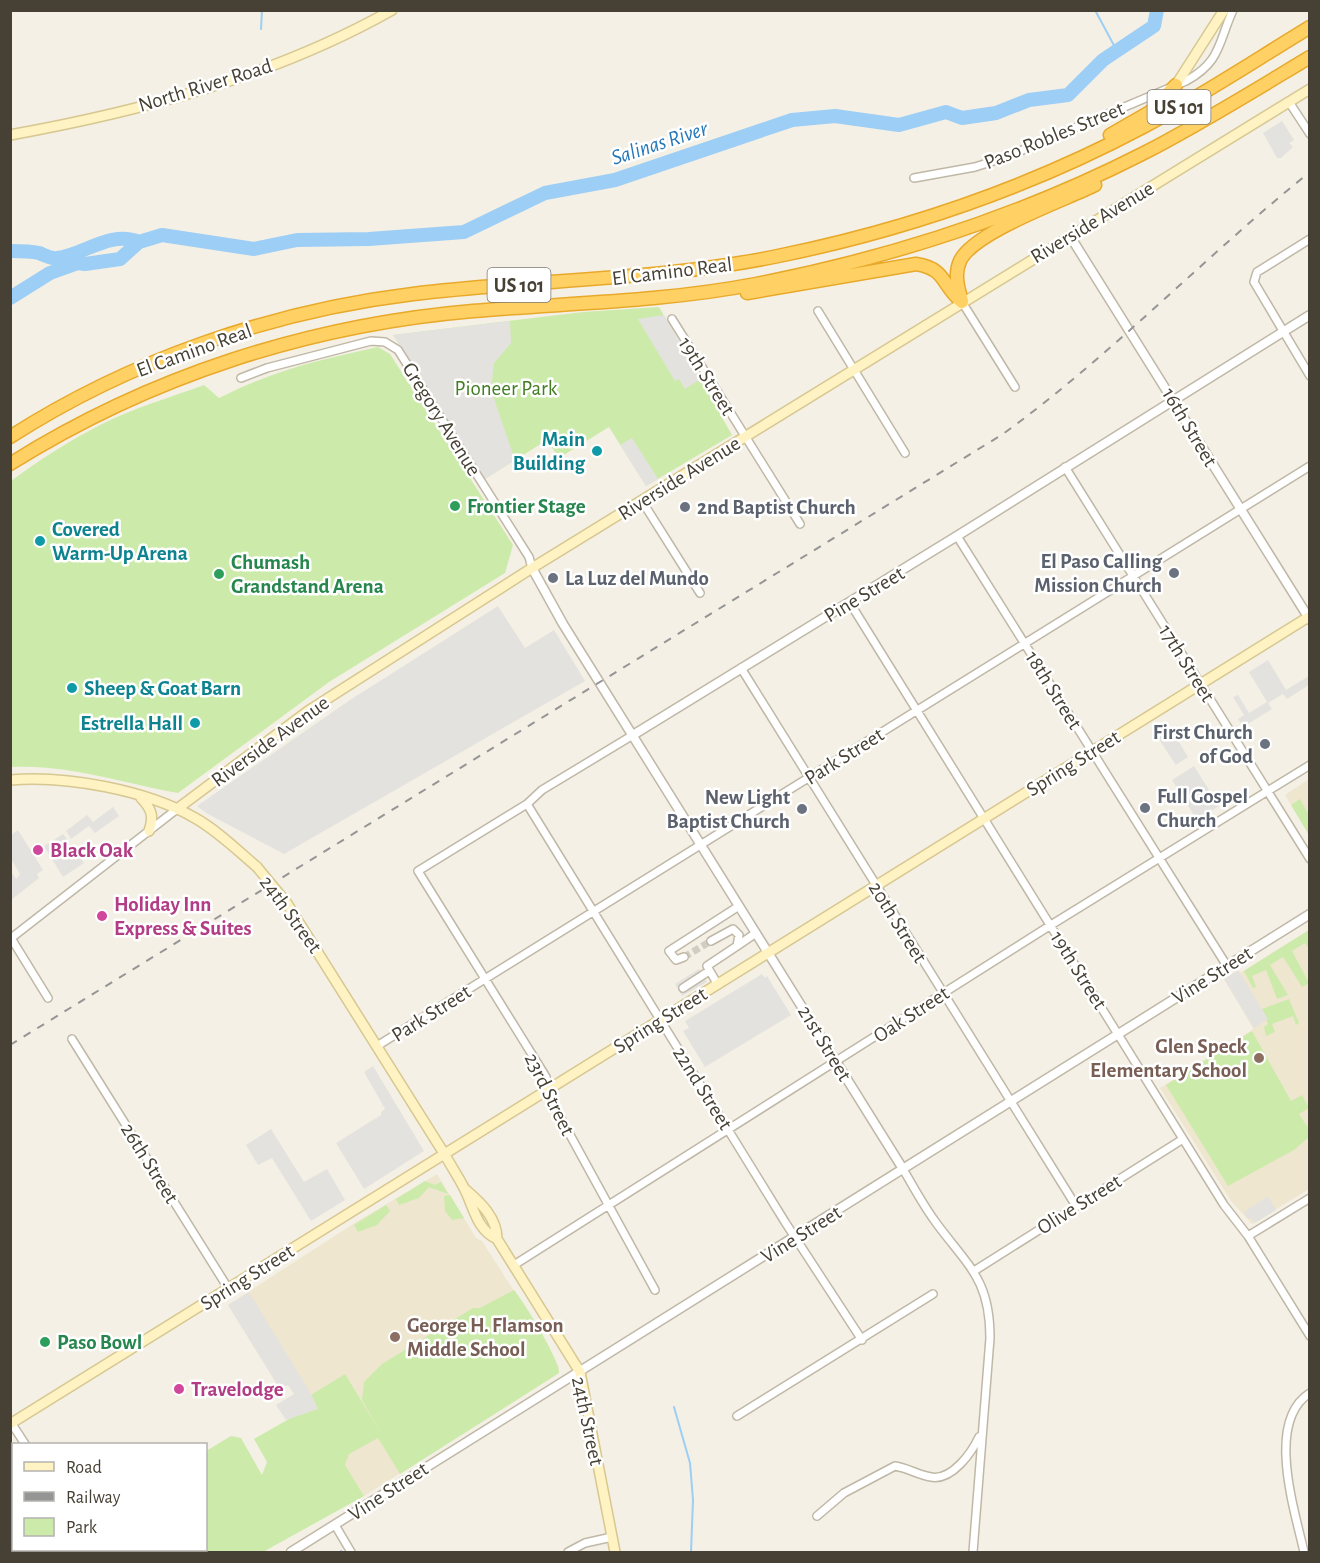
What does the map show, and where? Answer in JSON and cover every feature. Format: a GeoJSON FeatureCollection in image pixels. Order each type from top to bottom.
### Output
{"type":"FeatureCollection","features":[{"type":"Feature","properties":{"kind":"highway","name":"El Camino Real"},"geometry":{"type":"LineString","coordinates":[[10,437],[108,383],[201,345],[268,322],[408,294],[641,276],[778,256],[865,236],[931,217],[1042,176],[1168,114],[1310,27]]}},
{"type":"Feature","properties":{"kind":"highway","name":"El Camino Real"},"geometry":{"type":"LineString","coordinates":[[10,464],[105,411],[206,367],[358,326],[470,311],[609,302],[753,284],[818,272],[902,250],[1034,203],[1144,154],[1310,57]]}},
{"type":"Feature","properties":{"kind":"highway"},"geometry":{"type":"LineString","coordinates":[[1042,176],[1066,158],[1150,112],[1176,85]]}},
{"type":"Feature","properties":{"kind":"highway"},"geometry":{"type":"LineString","coordinates":[[962,302],[957,287],[957,270],[959,262],[971,247],[1006,226],[1116,175],[1144,154]]}},
{"type":"Feature","properties":{"kind":"highway"},"geometry":{"type":"LineString","coordinates":[[609,302],[622,307],[717,298],[807,285],[916,264],[932,266],[944,279],[952,294],[962,302]]}},
{"type":"Feature","properties":{"kind":"main road","name":"North River Road"},"geometry":{"type":"LineString","coordinates":[[10,135],[76,123],[214,87],[286,60],[392,10]]}},
{"type":"Feature","properties":{"kind":"main road","name":"Paso Robles Street"},"geometry":{"type":"LineString","coordinates":[[1176,85],[1224,10]]}},
{"type":"Feature","properties":{"kind":"main road","name":"Riverside Avenue"},"geometry":{"type":"LineString","coordinates":[[177,809],[308,711],[532,568],[1310,89]]}},
{"type":"Feature","properties":{"kind":"main road","name":"Spring Street"},"geometry":{"type":"LineString","coordinates":[[11,1423],[1093,752],[1199,683],[1309,618]]}},
{"type":"Feature","properties":{"kind":"main road","name":"24th Street"},"geometry":{"type":"LineString","coordinates":[[10,780],[37,779],[76,782],[177,809],[214,830],[257,867],[286,902],[466,1190],[482,1204],[497,1228],[497,1239],[580,1372],[615,1552]]}},
{"type":"Feature","properties":{"kind":"main road"},"geometry":{"type":"LineString","coordinates":[[139,797],[152,812],[153,821],[149,831]]}},
{"type":"Feature","properties":{"kind":"street","name":"Paso Robles Street"},"geometry":{"type":"LineString","coordinates":[[914,178],[975,167],[1006,158],[1201,73],[1219,51],[1233,10]]}},
{"type":"Feature","properties":{"kind":"street","name":"Paso Robles Street"},"geometry":{"type":"LineString","coordinates":[[1156,92],[1173,80],[1192,61]]}},
{"type":"Feature","properties":{"kind":"street"},"geometry":{"type":"LineString","coordinates":[[1289,102],[1310,134]]}},
{"type":"Feature","properties":{"kind":"street","name":"16th Street"},"geometry":{"type":"LineString","coordinates":[[1070,236],[1309,618]]}},
{"type":"Feature","properties":{"kind":"street"},"geometry":{"type":"LineString","coordinates":[[1310,239],[1262,268],[1257,272],[1254,282],[1310,376]]}},
{"type":"Feature","properties":{"kind":"street"},"geometry":{"type":"LineString","coordinates":[[962,302],[1015,387]]}},
{"type":"Feature","properties":{"kind":"street"},"geometry":{"type":"LineString","coordinates":[[818,311],[905,453]]}},
{"type":"Feature","properties":{"kind":"street","name":"Pine Street"},"geometry":{"type":"LineString","coordinates":[[418,871],[527,804],[542,790],[850,603],[1310,315]]}},
{"type":"Feature","properties":{"kind":"street","name":"19th Street"},"geometry":{"type":"LineString","coordinates":[[672,319],[800,524]]}},
{"type":"Feature","properties":{"kind":"street","name":"Gregory Avenue"},"geometry":{"type":"LineString","coordinates":[[241,378],[267,368],[371,341],[384,342],[399,350],[523,547],[532,568]]}},
{"type":"Feature","properties":{"kind":"street","name":"Park Street"},"geometry":{"type":"LineString","coordinates":[[378,1046],[1310,466]]}},
{"type":"Feature","properties":{"kind":"street","name":"17th Street"},"geometry":{"type":"LineString","coordinates":[[1065,467],[1310,859]]}},
{"type":"Feature","properties":{"kind":"street"},"geometry":{"type":"LineString","coordinates":[[642,501],[700,593]]}},
{"type":"Feature","properties":{"kind":"street","name":"18th Street"},"geometry":{"type":"LineString","coordinates":[[957,536],[1227,966]]}},
{"type":"Feature","properties":{"kind":"street","name":"21st Street"},"geometry":{"type":"LineString","coordinates":[[532,568],[935,1223],[974,1271],[985,1295],[990,1322],[973,1552]]}},
{"type":"Feature","properties":{"kind":"street","name":"19th Street"},"geometry":{"type":"LineString","coordinates":[[850,603],[1224,1205],[1248,1236],[1310,1336]]}},
{"type":"Feature","properties":{"kind":"street","name":"20th Street"},"geometry":{"type":"LineString","coordinates":[[741,668],[1076,1206]]}},
{"type":"Feature","properties":{"kind":"street","name":"Oak Street"},"geometry":{"type":"LineString","coordinates":[[514,1265],[942,993],[1310,765]]}},
{"type":"Feature","properties":{"kind":"street","name":"22nd Street"},"geometry":{"type":"LineString","coordinates":[[527,804],[795,1238],[862,1340]]}},
{"type":"Feature","properties":{"kind":"street","name":"Riverside Avenue"},"geometry":{"type":"LineString","coordinates":[[11,938],[177,809]]}},
{"type":"Feature","properties":{"kind":"street","name":"23rd Street"},"geometry":{"type":"LineString","coordinates":[[418,871],[546,1077],[553,1103],[655,1290]]}},
{"type":"Feature","properties":{"kind":"street"},"geometry":{"type":"LineString","coordinates":[[684,957],[676,960],[669,951],[739,906]]}},
{"type":"Feature","properties":{"kind":"street","name":"Vine Street"},"geometry":{"type":"LineString","coordinates":[[291,1552],[1310,914]]}},
{"type":"Feature","properties":{"kind":"street"},"geometry":{"type":"LineString","coordinates":[[711,941],[733,929],[740,934],[737,946]]}},
{"type":"Feature","properties":{"kind":"street"},"geometry":{"type":"LineString","coordinates":[[717,985],[709,971],[708,964],[756,933]]}},
{"type":"Feature","properties":{"kind":"street"},"geometry":{"type":"LineString","coordinates":[[11,938],[48,998]]}},
{"type":"Feature","properties":{"kind":"street"},"geometry":{"type":"LineString","coordinates":[[682,988],[709,971]]}},
{"type":"Feature","properties":{"kind":"street","name":"26th Street"},"geometry":{"type":"LineString","coordinates":[[72,1039],[228,1288]]}},
{"type":"Feature","properties":{"kind":"street","name":"Olive Street"},"geometry":{"type":"LineString","coordinates":[[974,1271],[1183,1139]]}},
{"type":"Feature","properties":{"kind":"street"},"geometry":{"type":"LineString","coordinates":[[1248,1236],[1310,1198]]}},
{"type":"Feature","properties":{"kind":"street"},"geometry":{"type":"LineString","coordinates":[[737,1416],[933,1294]]}},
{"type":"Feature","properties":{"kind":"street"},"geometry":{"type":"LineString","coordinates":[[1304,1552],[1288,1481],[1288,1425],[1296,1404],[1310,1392]]}},
{"type":"Feature","properties":{"kind":"street"},"geometry":{"type":"LineString","coordinates":[[11,1423],[24,1443]]}},
{"type":"Feature","properties":{"kind":"street"},"geometry":{"type":"LineString","coordinates":[[817,1516],[843,1493],[895,1466],[934,1478],[945,1475],[973,1450],[981,1431]]}},
{"type":"Feature","properties":{"kind":"street"},"geometry":{"type":"LineString","coordinates":[[335,1525],[351,1552]]}},
{"type":"Feature","properties":{"kind":"street"},"geometry":{"type":"LineString","coordinates":[[568,1552],[585,1543],[612,1537]]}},
{"type":"Feature","properties":{"kind":"shaded area"},"geometry":{"type":"Polygon","coordinates":[[[1282,121],[1294,140],[1289,143],[1293,147],[1281,158],[1277,158],[1263,133],[1282,121]]]}},
{"type":"Feature","properties":{"kind":"shaded area"},"geometry":{"type":"Polygon","coordinates":[[[664,315],[701,379],[685,389],[679,379],[675,381],[638,319],[664,315]]]}},
{"type":"Feature","properties":{"kind":"shaded area"},"geometry":{"type":"Polygon","coordinates":[[[510,321],[511,343],[494,363],[491,390],[515,460],[485,479],[393,335],[510,321]]]}},
{"type":"Feature","properties":{"kind":"shaded area"},"geometry":{"type":"Polygon","coordinates":[[[632,438],[658,479],[646,486],[620,445],[632,438]]]}},
{"type":"Feature","properties":{"kind":"shaded area"},"geometry":{"type":"Polygon","coordinates":[[[498,606],[525,648],[554,630],[585,681],[284,854],[197,806],[350,700],[498,606]]]}},
{"type":"Feature","properties":{"kind":"shaded area"},"geometry":{"type":"Polygon","coordinates":[[[1268,660],[1286,690],[1309,676],[1309,685],[1287,699],[1283,694],[1268,703],[1272,709],[1243,727],[1238,719],[1244,715],[1233,697],[1238,695],[1249,713],[1267,702],[1249,672],[1268,660]]]}},
{"type":"Feature","properties":{"kind":"shaded area"},"geometry":{"type":"Polygon","coordinates":[[[1171,729],[1188,757],[1176,765],[1158,738],[1171,729]]]}},
{"type":"Feature","properties":{"kind":"shaded area"},"geometry":{"type":"Polygon","coordinates":[[[1194,766],[1219,806],[1197,820],[1172,780],[1194,766]]]}},
{"type":"Feature","properties":{"kind":"shaded area"},"geometry":{"type":"Polygon","coordinates":[[[1309,779],[1309,835],[1285,795],[1309,779]]]}},
{"type":"Feature","properties":{"kind":"shaded area"},"geometry":{"type":"Polygon","coordinates":[[[113,807],[119,816],[95,833],[89,826],[71,839],[66,831],[87,815],[93,822],[113,807]]]}},
{"type":"Feature","properties":{"kind":"shaded area"},"geometry":{"type":"Polygon","coordinates":[[[18,830],[43,870],[37,874],[39,878],[11,900],[11,875],[13,874],[16,879],[20,874],[11,859],[11,835],[18,830]]]}},
{"type":"Feature","properties":{"kind":"shaded area"},"geometry":{"type":"Polygon","coordinates":[[[63,834],[67,839],[56,846],[61,854],[74,846],[84,863],[63,877],[44,846],[63,834]]]}},
{"type":"Feature","properties":{"kind":"shaded area","name":"Glen Speck Elementary School"},"geometry":{"type":"Polygon","coordinates":[[[1309,930],[1309,1189],[1252,1224],[1231,1201],[1160,1088],[1252,1030],[1253,1028],[1224,979],[1238,970],[1240,973],[1309,930]]]}},
{"type":"Feature","properties":{"kind":"shaded area"},"geometry":{"type":"Polygon","coordinates":[[[699,969],[707,982],[682,996],[675,984],[699,969]]]}},
{"type":"Feature","properties":{"kind":"shaded area"},"geometry":{"type":"Polygon","coordinates":[[[1238,970],[1268,1019],[1254,1028],[1224,979],[1238,970]]]}},
{"type":"Feature","properties":{"kind":"shaded area"},"geometry":{"type":"Polygon","coordinates":[[[762,974],[765,978],[767,976],[791,1015],[705,1067],[683,1031],[689,1028],[685,1021],[762,974]]]}},
{"type":"Feature","properties":{"kind":"shaded area"},"geometry":{"type":"Polygon","coordinates":[[[373,1066],[424,1151],[364,1189],[336,1143],[381,1115],[385,1109],[364,1072],[373,1066]]]}},
{"type":"Feature","properties":{"kind":"shaded area"},"geometry":{"type":"Polygon","coordinates":[[[271,1129],[304,1182],[327,1169],[345,1200],[311,1221],[272,1158],[258,1165],[246,1145],[271,1129]]]}},
{"type":"Feature","properties":{"kind":"shaded area","name":"George H. Flamson Middle School"},"geometry":{"type":"Polygon","coordinates":[[[437,1174],[476,1238],[482,1241],[541,1333],[559,1367],[559,1373],[364,1496],[288,1385],[280,1389],[228,1305],[353,1224],[437,1174]]]}},
{"type":"Feature","properties":{"kind":"shaded area"},"geometry":{"type":"Polygon","coordinates":[[[1268,1196],[1276,1210],[1255,1223],[1251,1218],[1248,1219],[1244,1212],[1268,1196]]]}},
{"type":"Feature","properties":{"kind":"shaded area"},"geometry":{"type":"Polygon","coordinates":[[[249,1292],[318,1409],[286,1420],[276,1405],[294,1394],[288,1385],[280,1389],[228,1305],[249,1292]]]}},
{"type":"Feature","properties":{"kind":"green space","name":"Pioneer Park"},"geometry":{"type":"Polygon","coordinates":[[[659,307],[732,435],[646,486],[609,427],[559,458],[547,440],[485,479],[393,335],[583,312],[659,307]]]}},
{"type":"Feature","properties":{"kind":"green space"},"geometry":{"type":"Polygon","coordinates":[[[378,347],[390,354],[513,545],[505,573],[329,682],[178,793],[75,771],[11,767],[11,481],[88,431],[151,404],[204,385],[219,398],[278,373],[316,361],[378,347]]]}},
{"type":"Feature","properties":{"kind":"green space"},"geometry":{"type":"Polygon","coordinates":[[[1300,799],[1309,815],[1309,835],[1291,805],[1300,799]]]}},
{"type":"Feature","properties":{"kind":"green space"},"geometry":{"type":"Polygon","coordinates":[[[1309,930],[1309,950],[1305,943],[1292,951],[1309,983],[1302,987],[1283,957],[1270,965],[1288,995],[1277,999],[1266,970],[1252,976],[1256,987],[1253,988],[1244,971],[1309,930]]]}},
{"type":"Feature","properties":{"kind":"green space"},"geometry":{"type":"Polygon","coordinates":[[[1289,999],[1299,1023],[1296,1025],[1293,1016],[1272,1024],[1275,1032],[1266,1036],[1264,1027],[1268,1024],[1262,1009],[1289,999]]]}},
{"type":"Feature","properties":{"kind":"green space"},"geometry":{"type":"Polygon","coordinates":[[[1252,1031],[1291,1101],[1302,1095],[1309,1108],[1299,1114],[1309,1129],[1309,1137],[1294,1150],[1228,1186],[1166,1085],[1252,1031]]]}},
{"type":"Feature","properties":{"kind":"green space"},"geometry":{"type":"Polygon","coordinates":[[[425,1181],[435,1185],[441,1182],[448,1194],[429,1187],[419,1198],[399,1205],[396,1199],[425,1181]]]}},
{"type":"Feature","properties":{"kind":"green space"},"geometry":{"type":"Polygon","coordinates":[[[450,1195],[464,1218],[452,1220],[445,1211],[444,1196],[450,1195]]]}},
{"type":"Feature","properties":{"kind":"green space"},"geometry":{"type":"Polygon","coordinates":[[[386,1205],[390,1211],[377,1225],[358,1232],[354,1225],[386,1205]]]}},
{"type":"Feature","properties":{"kind":"green space"},"geometry":{"type":"Polygon","coordinates":[[[514,1290],[548,1344],[559,1373],[400,1474],[378,1438],[349,1454],[345,1465],[364,1496],[263,1552],[174,1551],[207,1551],[207,1450],[231,1436],[241,1438],[262,1475],[267,1462],[254,1439],[296,1415],[317,1409],[311,1395],[345,1374],[382,1435],[362,1400],[364,1382],[382,1364],[473,1308],[480,1308],[514,1290]]]}},
{"type":"Feature","properties":{"kind":"water"},"geometry":{"type":"Polygon","coordinates":[[[818,111],[835,116],[812,123],[800,122],[789,117],[793,114],[818,111]]]}},
{"type":"Feature","properties":{"kind":"waterway"},"geometry":{"type":"LineString","coordinates":[[261,29],[262,10]]}},
{"type":"Feature","properties":{"kind":"waterway"},"geometry":{"type":"LineString","coordinates":[[1095,10],[1117,51]]}},
{"type":"Feature","properties":{"kind":"waterway","name":"Salinas River"},"geometry":{"type":"LineString","coordinates":[[10,298],[50,273],[78,263],[120,259],[139,242],[162,235],[254,249],[297,240],[369,239],[464,232],[545,193],[615,180],[792,120],[835,116],[899,125],[946,112],[962,118],[996,113],[1029,100],[1068,95],[1103,60],[1154,26],[1157,10]]}},
{"type":"Feature","properties":{"kind":"waterway","name":"Salinas River"},"geometry":{"type":"LineString","coordinates":[[10,251],[36,252],[57,258],[107,241],[128,239],[139,242]]}},
{"type":"Feature","properties":{"kind":"waterway"},"geometry":{"type":"LineString","coordinates":[[674,1407],[690,1463],[693,1500],[691,1552]]}},
{"type":"Feature","properties":{"kind":"tunnel"},"geometry":{"type":"LineString","coordinates":[[684,957],[711,941]]}},
{"type":"Feature","properties":{"kind":"railway"},"geometry":{"type":"LineString","coordinates":[[10,1045],[1003,434],[1082,372],[1233,237],[1310,172]]}},
{"type":"Feature","properties":{"kind":"place","name":"Main Building"},"geometry":{"type":"Point","coordinates":[597,451]}},
{"type":"Feature","properties":{"kind":"place","name":"Frontier Stage"},"geometry":{"type":"Point","coordinates":[455,506]}},
{"type":"Feature","properties":{"kind":"place","name":"2nd Baptist Church"},"geometry":{"type":"Point","coordinates":[685,507]}},
{"type":"Feature","properties":{"kind":"place","name":"Covered Warm-Up Arena"},"geometry":{"type":"Point","coordinates":[40,541]}},
{"type":"Feature","properties":{"kind":"place","name":"El Paso Calling Mission Church"},"geometry":{"type":"Point","coordinates":[1174,573]}},
{"type":"Feature","properties":{"kind":"place","name":"Chumash Grandstand Arena"},"geometry":{"type":"Point","coordinates":[219,574]}},
{"type":"Feature","properties":{"kind":"place","name":"La Luz del Mundo"},"geometry":{"type":"Point","coordinates":[553,578]}},
{"type":"Feature","properties":{"kind":"place","name":"Sheep & Goat Barn"},"geometry":{"type":"Point","coordinates":[72,688]}},
{"type":"Feature","properties":{"kind":"place","name":"Estrella Hall"},"geometry":{"type":"Point","coordinates":[195,723]}},
{"type":"Feature","properties":{"kind":"place","name":"First Church of God"},"geometry":{"type":"Point","coordinates":[1265,744]}},
{"type":"Feature","properties":{"kind":"place","name":"Full Gospel Church"},"geometry":{"type":"Point","coordinates":[1145,808]}},
{"type":"Feature","properties":{"kind":"place","name":"New Light Baptist Church"},"geometry":{"type":"Point","coordinates":[802,809]}},
{"type":"Feature","properties":{"kind":"place","name":"Black Oak"},"geometry":{"type":"Point","coordinates":[38,850]}},
{"type":"Feature","properties":{"kind":"place","name":"Holiday Inn Express & Suites"},"geometry":{"type":"Point","coordinates":[102,916]}},
{"type":"Feature","properties":{"kind":"place","name":"Glen Speck Elementary School"},"geometry":{"type":"Point","coordinates":[1259,1058]}},
{"type":"Feature","properties":{"kind":"place","name":"George H. Flamson Middle School"},"geometry":{"type":"Point","coordinates":[395,1337]}},
{"type":"Feature","properties":{"kind":"place","name":"Paso Bowl"},"geometry":{"type":"Point","coordinates":[45,1342]}},
{"type":"Feature","properties":{"kind":"place","name":"Travelodge"},"geometry":{"type":"Point","coordinates":[179,1389]}}]}
